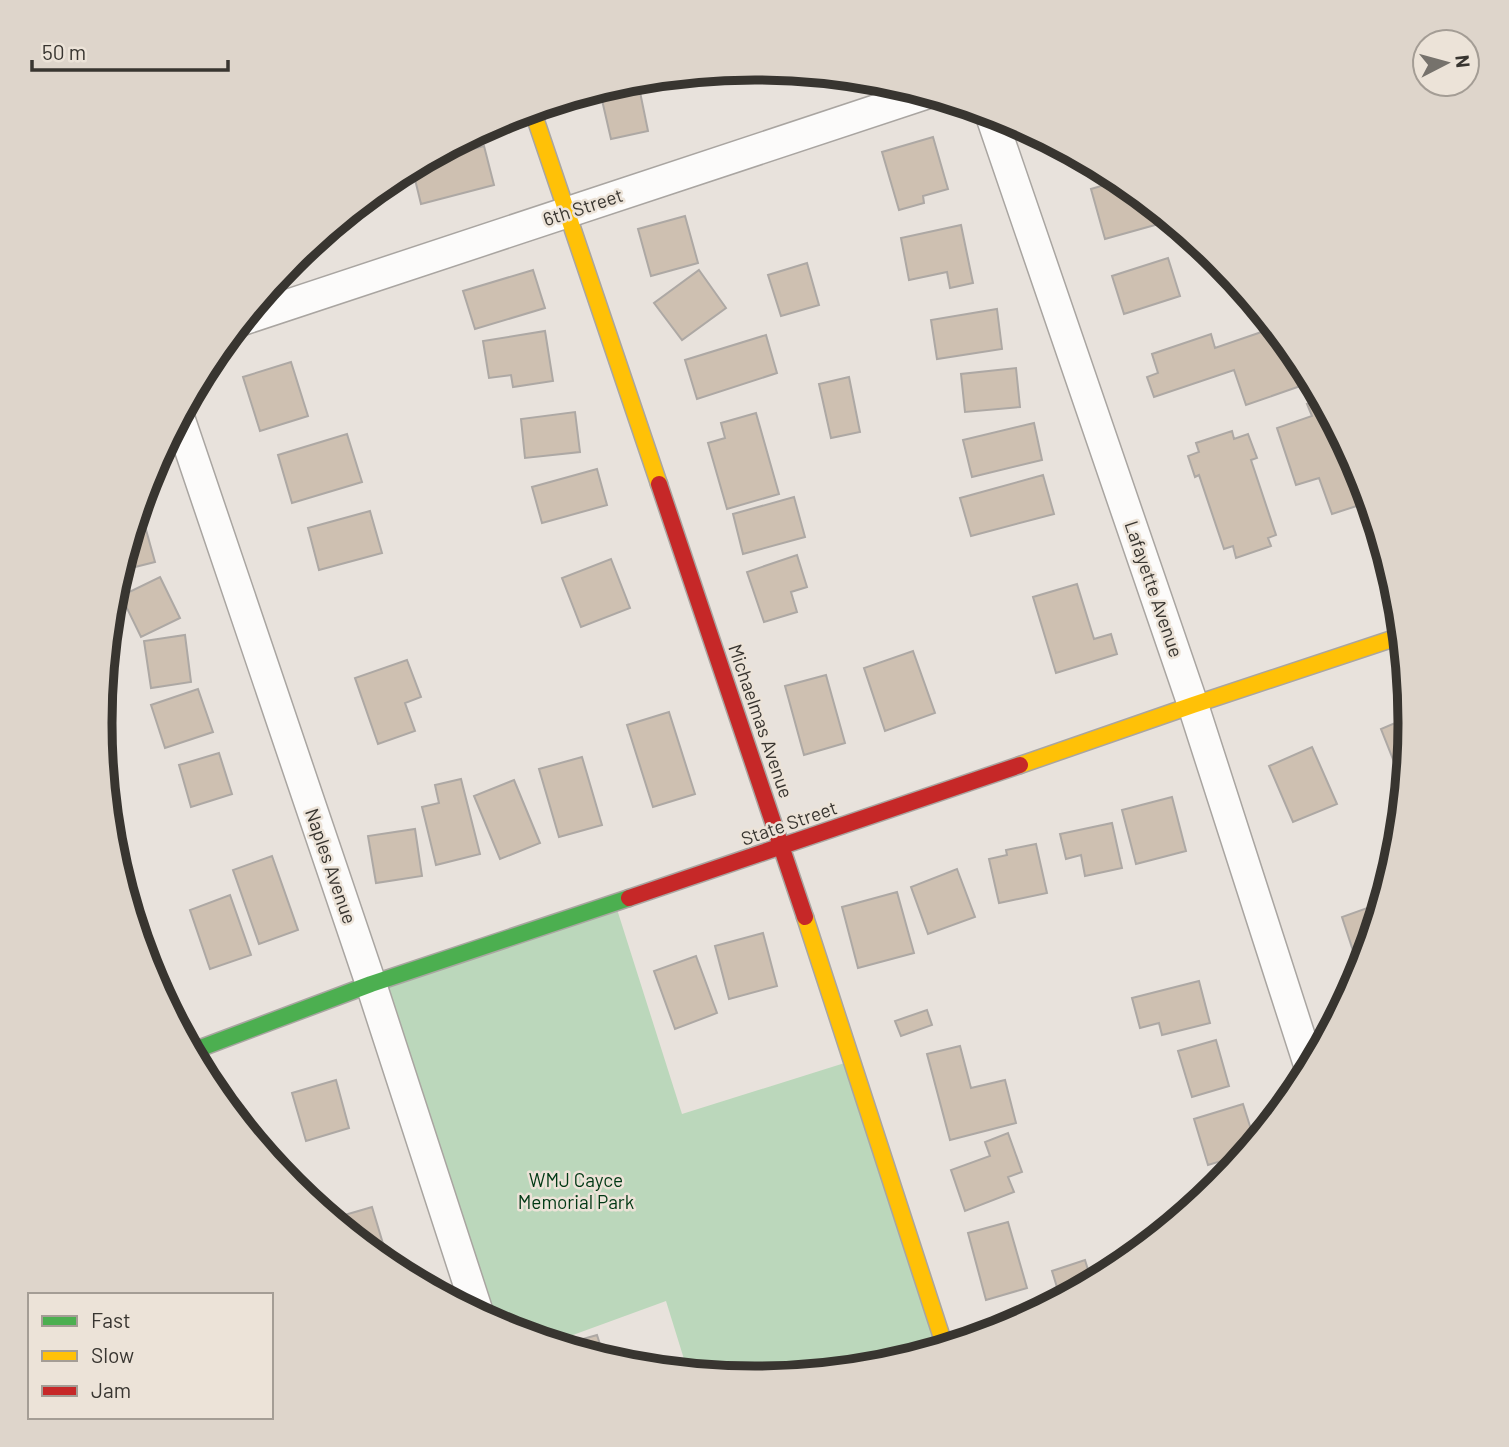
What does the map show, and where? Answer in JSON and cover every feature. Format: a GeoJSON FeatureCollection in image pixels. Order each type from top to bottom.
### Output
{"type":"FeatureCollection","features":[{"type":"Feature","properties":{"kind":"street","name":"6th Street"},"geometry":{"type":"LineString","coordinates":[[259,314],[909,99]]}},
{"type":"Feature","properties":{"kind":"street","name":"Michaelmas Avenue"},"geometry":{"type":"LineString","coordinates":[[536,119],[782,847],[942,1338]]}},
{"type":"Feature","properties":{"kind":"street","name":"Lafayette Avenue"},"geometry":{"type":"LineString","coordinates":[[995,127],[1193,705],[1305,1054]]}},
{"type":"Feature","properties":{"kind":"street","name":"Naples Avenue"},"geometry":{"type":"LineString","coordinates":[[183,429],[372,984],[475,1302]]}},
{"type":"Feature","properties":{"kind":"street","name":"State Street"},"geometry":{"type":"LineString","coordinates":[[200,1048],[372,984],[1392,639]]}},
{"type":"Feature","properties":{"kind":"green space","name":"WMJ Cayce Memorial Park"},"geometry":{"type":"Polygon","coordinates":[[[615,903],[682,1114],[851,1061],[942,1338],[921,1345],[838,1361],[797,1365],[712,1365],[685,1362],[666,1301],[566,1338],[508,1318],[474,1302],[371,984],[615,903]]]}},
{"type":"Feature","properties":{"kind":"building"},"geometry":{"type":"Polygon","coordinates":[[[640,92],[648,131],[611,139],[602,100],[640,92]]]}},
{"type":"Feature","properties":{"kind":"building"},"geometry":{"type":"Polygon","coordinates":[[[933,137],[948,189],[923,196],[924,203],[899,210],[882,152],[933,137]]]}},
{"type":"Feature","properties":{"kind":"building"},"geometry":{"type":"Polygon","coordinates":[[[484,146],[494,185],[421,204],[415,178],[461,152],[484,146]]]}},
{"type":"Feature","properties":{"kind":"building"},"geometry":{"type":"Polygon","coordinates":[[[1105,185],[1146,213],[1154,219],[1155,225],[1105,239],[1091,189],[1105,185]]]}},
{"type":"Feature","properties":{"kind":"building"},"geometry":{"type":"Polygon","coordinates":[[[685,216],[698,263],[651,276],[638,229],[685,216]]]}},
{"type":"Feature","properties":{"kind":"building"},"geometry":{"type":"Polygon","coordinates":[[[961,225],[973,283],[950,288],[947,272],[909,280],[901,238],[961,225]]]}},
{"type":"Feature","properties":{"kind":"building"},"geometry":{"type":"Polygon","coordinates":[[[1168,258],[1180,296],[1124,314],[1112,276],[1168,258]]]}},
{"type":"Feature","properties":{"kind":"building"},"geometry":{"type":"Polygon","coordinates":[[[807,263],[819,305],[781,316],[768,275],[807,263]]]}},
{"type":"Feature","properties":{"kind":"building"},"geometry":{"type":"Polygon","coordinates":[[[533,270],[545,308],[475,329],[463,291],[533,270]]]}},
{"type":"Feature","properties":{"kind":"building"},"geometry":{"type":"Polygon","coordinates":[[[699,270],[726,308],[682,340],[654,303],[699,270]]]}},
{"type":"Feature","properties":{"kind":"building"},"geometry":{"type":"Polygon","coordinates":[[[997,309],[1002,349],[937,359],[931,320],[997,309]]]}},
{"type":"Feature","properties":{"kind":"building"},"geometry":{"type":"Polygon","coordinates":[[[545,331],[553,381],[513,387],[511,375],[489,378],[483,341],[545,331]]]}},
{"type":"Feature","properties":{"kind":"building"},"geometry":{"type":"Polygon","coordinates":[[[1264,331],[1301,386],[1246,405],[1234,370],[1154,397],[1147,377],[1158,373],[1152,354],[1211,334],[1215,348],[1264,331]]]}},
{"type":"Feature","properties":{"kind":"building"},"geometry":{"type":"Polygon","coordinates":[[[766,335],[777,373],[697,399],[685,360],[766,335]]]}},
{"type":"Feature","properties":{"kind":"building"},"geometry":{"type":"Polygon","coordinates":[[[291,362],[308,416],[260,431],[243,377],[291,362]]]}},
{"type":"Feature","properties":{"kind":"building"},"geometry":{"type":"Polygon","coordinates":[[[1016,368],[1020,407],[965,412],[961,374],[1016,368]]]}},
{"type":"Feature","properties":{"kind":"building"},"geometry":{"type":"Polygon","coordinates":[[[849,377],[860,432],[831,438],[819,384],[849,377]]]}},
{"type":"Feature","properties":{"kind":"building"},"geometry":{"type":"Polygon","coordinates":[[[1311,403],[1331,439],[1359,505],[1332,514],[1319,478],[1296,485],[1277,428],[1312,416],[1307,404],[1311,403]]]}},
{"type":"Feature","properties":{"kind":"building"},"geometry":{"type":"Polygon","coordinates":[[[575,412],[580,452],[525,458],[521,419],[575,412]]]}},
{"type":"Feature","properties":{"kind":"building"},"geometry":{"type":"Polygon","coordinates":[[[756,413],[779,494],[727,509],[708,443],[725,438],[721,423],[756,413]]]}},
{"type":"Feature","properties":{"kind":"building"},"geometry":{"type":"Polygon","coordinates":[[[1034,423],[1042,460],[972,477],[963,440],[1034,423]]]}},
{"type":"Feature","properties":{"kind":"building"},"geometry":{"type":"Polygon","coordinates":[[[1232,431],[1234,439],[1248,434],[1257,458],[1251,460],[1276,535],[1268,538],[1271,546],[1236,558],[1233,546],[1224,549],[1199,475],[1195,477],[1188,456],[1199,452],[1196,443],[1232,431]]]}},
{"type":"Feature","properties":{"kind":"building"},"geometry":{"type":"Polygon","coordinates":[[[347,434],[362,482],[292,503],[278,455],[347,434]]]}},
{"type":"Feature","properties":{"kind":"building"},"geometry":{"type":"Polygon","coordinates":[[[597,469],[607,505],[542,523],[532,487],[597,469]]]}},
{"type":"Feature","properties":{"kind":"building"},"geometry":{"type":"Polygon","coordinates":[[[1043,475],[1054,514],[971,536],[960,498],[1043,475]]]}},
{"type":"Feature","properties":{"kind":"building"},"geometry":{"type":"Polygon","coordinates":[[[794,497],[805,537],[743,554],[733,514],[794,497]]]}},
{"type":"Feature","properties":{"kind":"building"},"geometry":{"type":"Polygon","coordinates":[[[370,511],[382,553],[319,570],[308,528],[370,511]]]}},
{"type":"Feature","properties":{"kind":"building"},"geometry":{"type":"Polygon","coordinates":[[[144,523],[155,562],[131,568],[144,523]]]}},
{"type":"Feature","properties":{"kind":"building"},"geometry":{"type":"Polygon","coordinates":[[[797,555],[807,587],[791,592],[797,612],[764,622],[747,572],[797,555]]]}},
{"type":"Feature","properties":{"kind":"building"},"geometry":{"type":"Polygon","coordinates":[[[611,559],[630,608],[581,627],[562,578],[611,559]]]}},
{"type":"Feature","properties":{"kind":"building"},"geometry":{"type":"Polygon","coordinates":[[[160,577],[180,618],[141,637],[123,601],[125,594],[160,577]]]}},
{"type":"Feature","properties":{"kind":"building"},"geometry":{"type":"Polygon","coordinates":[[[1077,584],[1094,639],[1111,634],[1117,654],[1056,673],[1033,597],[1077,584]]]}},
{"type":"Feature","properties":{"kind":"building"},"geometry":{"type":"Polygon","coordinates":[[[185,635],[191,682],[151,688],[144,641],[185,635]]]}},
{"type":"Feature","properties":{"kind":"building"},"geometry":{"type":"Polygon","coordinates":[[[913,651],[935,713],[885,731],[864,668],[913,651]]]}},
{"type":"Feature","properties":{"kind":"building"},"geometry":{"type":"Polygon","coordinates":[[[407,660],[421,697],[405,703],[415,731],[378,744],[355,678],[407,660]]]}},
{"type":"Feature","properties":{"kind":"building"},"geometry":{"type":"Polygon","coordinates":[[[826,675],[845,743],[804,755],[785,686],[826,675]]]}},
{"type":"Feature","properties":{"kind":"building"},"geometry":{"type":"Polygon","coordinates":[[[198,689],[213,732],[165,748],[151,705],[198,689]]]}},
{"type":"Feature","properties":{"kind":"building"},"geometry":{"type":"Polygon","coordinates":[[[669,712],[695,794],[653,807],[627,725],[669,712]]]}},
{"type":"Feature","properties":{"kind":"building"},"geometry":{"type":"Polygon","coordinates":[[[1398,722],[1396,767],[1381,729],[1398,722]]]}},
{"type":"Feature","properties":{"kind":"building"},"geometry":{"type":"Polygon","coordinates":[[[1312,747],[1337,804],[1293,822],[1269,766],[1312,747]]]}},
{"type":"Feature","properties":{"kind":"building"},"geometry":{"type":"Polygon","coordinates":[[[219,753],[232,794],[191,807],[179,765],[219,753]]]}},
{"type":"Feature","properties":{"kind":"building"},"geometry":{"type":"Polygon","coordinates":[[[582,757],[602,825],[559,837],[539,769],[582,757]]]}},
{"type":"Feature","properties":{"kind":"building"},"geometry":{"type":"Polygon","coordinates":[[[461,779],[480,854],[436,865],[422,807],[439,803],[435,785],[461,779]]]}},
{"type":"Feature","properties":{"kind":"building"},"geometry":{"type":"Polygon","coordinates":[[[514,780],[540,843],[500,859],[474,796],[514,780]]]}},
{"type":"Feature","properties":{"kind":"building"},"geometry":{"type":"Polygon","coordinates":[[[1172,797],[1186,851],[1136,864],[1122,810],[1172,797]]]}},
{"type":"Feature","properties":{"kind":"building"},"geometry":{"type":"Polygon","coordinates":[[[1112,823],[1122,868],[1085,876],[1081,855],[1066,859],[1060,834],[1112,823]]]}},
{"type":"Feature","properties":{"kind":"building"},"geometry":{"type":"Polygon","coordinates":[[[415,829],[422,876],[376,883],[368,836],[415,829]]]}},
{"type":"Feature","properties":{"kind":"building"},"geometry":{"type":"Polygon","coordinates":[[[1036,844],[1047,893],[999,903],[989,859],[1007,855],[1006,850],[1036,844]]]}},
{"type":"Feature","properties":{"kind":"building"},"geometry":{"type":"Polygon","coordinates":[[[272,856],[298,930],[259,944],[233,870],[272,856]]]}},
{"type":"Feature","properties":{"kind":"building"},"geometry":{"type":"Polygon","coordinates":[[[957,869],[975,917],[928,934],[911,887],[957,869]]]}},
{"type":"Feature","properties":{"kind":"building"},"geometry":{"type":"Polygon","coordinates":[[[897,892],[914,953],[858,968],[842,907],[897,892]]]}},
{"type":"Feature","properties":{"kind":"building"},"geometry":{"type":"Polygon","coordinates":[[[230,895],[251,955],[210,969],[190,910],[230,895]]]}},
{"type":"Feature","properties":{"kind":"building"},"geometry":{"type":"Polygon","coordinates":[[[1371,907],[1354,955],[1342,917],[1371,907]]]}},
{"type":"Feature","properties":{"kind":"building"},"geometry":{"type":"Polygon","coordinates":[[[763,933],[777,986],[729,999],[715,946],[763,933]]]}},
{"type":"Feature","properties":{"kind":"building"},"geometry":{"type":"Polygon","coordinates":[[[696,956],[717,1013],[675,1029],[654,971],[696,956]]]}},
{"type":"Feature","properties":{"kind":"building"},"geometry":{"type":"Polygon","coordinates":[[[1199,981],[1210,1023],[1162,1035],[1159,1023],[1140,1028],[1132,998],[1199,981]]]}},
{"type":"Feature","properties":{"kind":"building"},"geometry":{"type":"Polygon","coordinates":[[[927,1010],[932,1025],[901,1036],[895,1021],[927,1010]]]}},
{"type":"Feature","properties":{"kind":"building"},"geometry":{"type":"Polygon","coordinates":[[[1216,1040],[1229,1086],[1192,1097],[1178,1051],[1216,1040]]]}},
{"type":"Feature","properties":{"kind":"building"},"geometry":{"type":"Polygon","coordinates":[[[960,1046],[971,1088],[1005,1080],[1016,1123],[950,1140],[927,1054],[960,1046]]]}},
{"type":"Feature","properties":{"kind":"building"},"geometry":{"type":"Polygon","coordinates":[[[336,1080],[349,1128],[306,1141],[292,1093],[336,1080]]]}},
{"type":"Feature","properties":{"kind":"building"},"geometry":{"type":"Polygon","coordinates":[[[1243,1104],[1252,1131],[1226,1160],[1208,1165],[1194,1119],[1243,1104]]]}},
{"type":"Feature","properties":{"kind":"building"},"geometry":{"type":"Polygon","coordinates":[[[1008,1133],[1022,1172],[1008,1177],[1014,1192],[965,1211],[951,1170],[990,1156],[985,1142],[1008,1133]]]}},
{"type":"Feature","properties":{"kind":"building"},"geometry":{"type":"Polygon","coordinates":[[[372,1207],[385,1249],[363,1234],[342,1216],[372,1207]]]}},
{"type":"Feature","properties":{"kind":"building"},"geometry":{"type":"Polygon","coordinates":[[[1008,1222],[1027,1288],[986,1300],[968,1233],[1008,1222]]]}},
{"type":"Feature","properties":{"kind":"building"},"geometry":{"type":"Polygon","coordinates":[[[1085,1260],[1089,1272],[1058,1290],[1052,1271],[1085,1260]]]}},
{"type":"Feature","properties":{"kind":"building"},"geometry":{"type":"Polygon","coordinates":[[[597,1335],[601,1348],[588,1345],[576,1341],[597,1335]]]}},
{"type":"Feature","properties":{"kind":"traffic: fast"},"geometry":{"type":"LineString","coordinates":[[200,1048],[371,984],[629,898]]}},
{"type":"Feature","properties":{"kind":"traffic: slow"},"geometry":{"type":"LineString","coordinates":[[536,119],[659,484]]}},
{"type":"Feature","properties":{"kind":"traffic: slow"},"geometry":{"type":"LineString","coordinates":[[1020,765],[1392,639]]}},
{"type":"Feature","properties":{"kind":"traffic: slow"},"geometry":{"type":"LineString","coordinates":[[805,917],[942,1338]]}},
{"type":"Feature","properties":{"kind":"traffic: jam"},"geometry":{"type":"LineString","coordinates":[[659,484],[805,917]]}},
{"type":"Feature","properties":{"kind":"traffic: jam"},"geometry":{"type":"LineString","coordinates":[[629,898],[1020,765]]}}]}
